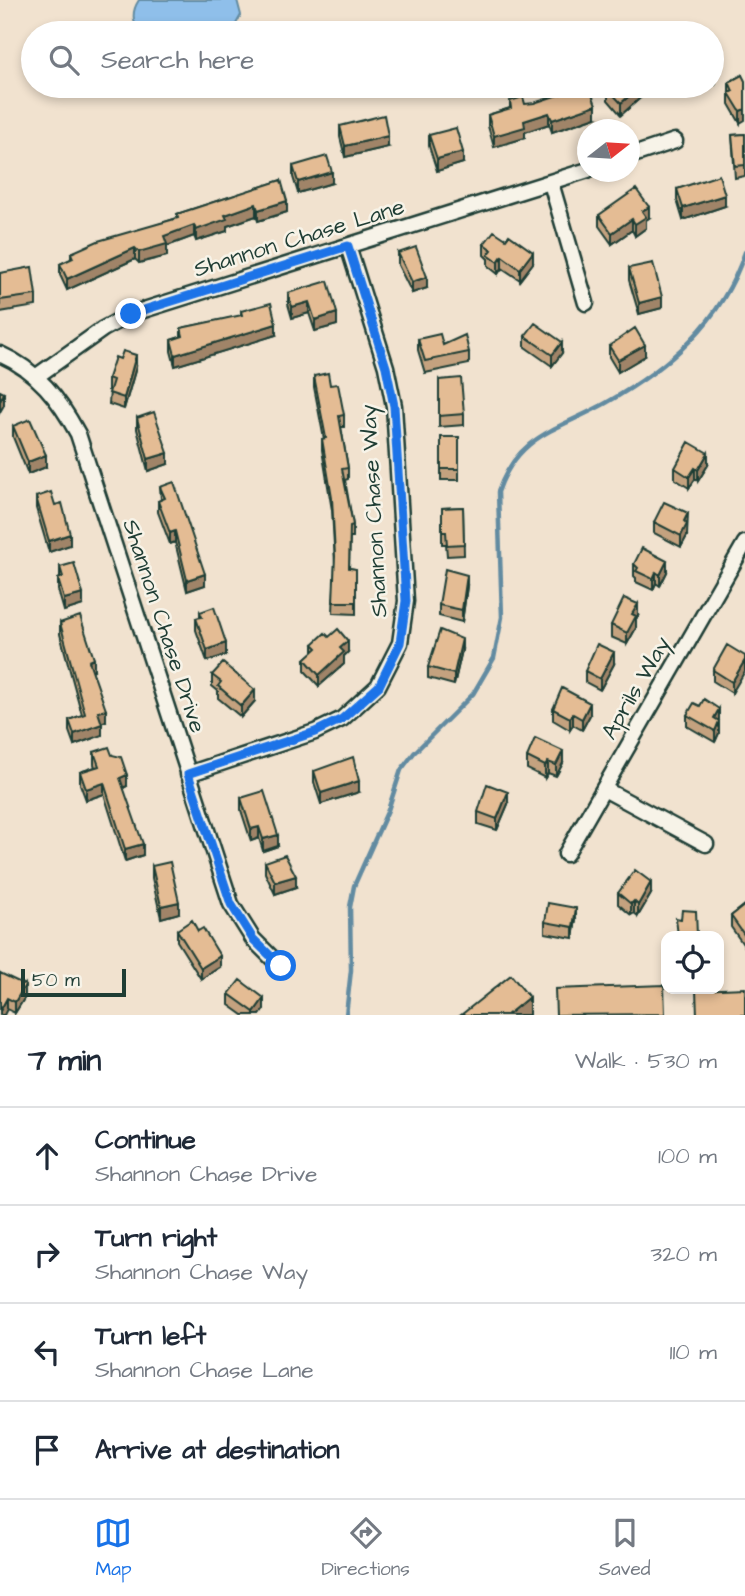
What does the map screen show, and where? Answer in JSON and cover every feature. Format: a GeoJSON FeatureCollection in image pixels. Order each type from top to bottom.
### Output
{"type":"FeatureCollection","features":[{"type":"Feature","properties":{"kind":"street"},"geometry":{"type":"LineString","coordinates":[[640,152],[674,141]]}},
{"type":"Feature","properties":{"kind":"street","name":"Shannon Chase Lane"},"geometry":{"type":"LineString","coordinates":[[37,376],[103,329],[131,314],[577,174]]}},
{"type":"Feature","properties":{"kind":"street"},"geometry":{"type":"LineString","coordinates":[[551,183],[586,303]]}},
{"type":"Feature","properties":{"kind":"street","name":"Shannon Chase Way"},"geometry":{"type":"LineString","coordinates":[[188,774],[315,732],[342,719],[379,686],[400,643],[406,601],[394,406],[386,367],[348,246]]}},
{"type":"Feature","properties":{"kind":"street","name":"Shannon Chase Drive"},"geometry":{"type":"LineString","coordinates":[[0,354],[37,376],[61,402],[78,434],[231,904],[253,939],[281,966]]}},
{"type":"Feature","properties":{"kind":"street","name":"Aprils Way"},"geometry":{"type":"LineString","coordinates":[[566,854],[745,543]]}},
{"type":"Feature","properties":{"kind":"street"},"geometry":{"type":"LineString","coordinates":[[604,789],[706,844]]}},
{"type":"Feature","properties":{"kind":"water"},"geometry":{"type":"Polygon","coordinates":[[[139,0],[237,0],[241,15],[238,21],[135,21],[135,8],[139,0]]]}},
{"type":"Feature","properties":{"kind":"building"},"geometry":{"type":"Polygon","coordinates":[[[742,75],[745,81],[745,109],[740,111],[729,93],[733,91],[729,82],[742,75]]]}},
{"type":"Feature","properties":{"kind":"building"},"geometry":{"type":"Polygon","coordinates":[[[520,98],[523,98],[525,104],[549,98],[593,98],[596,105],[552,120],[549,113],[524,121],[525,127],[494,136],[488,115],[511,108],[510,101],[520,98]]]}},
{"type":"Feature","properties":{"kind":"building"},"geometry":{"type":"Polygon","coordinates":[[[384,115],[388,136],[345,146],[340,126],[384,115]]]}},
{"type":"Feature","properties":{"kind":"building"},"geometry":{"type":"Polygon","coordinates":[[[456,128],[463,152],[437,159],[429,135],[456,128]]]}},
{"type":"Feature","properties":{"kind":"building"},"geometry":{"type":"Polygon","coordinates":[[[745,134],[745,165],[735,166],[732,135],[745,134]]]}},
{"type":"Feature","properties":{"kind":"building"},"geometry":{"type":"Polygon","coordinates":[[[327,156],[332,172],[298,182],[293,166],[327,156]]]}},
{"type":"Feature","properties":{"kind":"building"},"geometry":{"type":"Polygon","coordinates":[[[719,175],[725,195],[683,208],[677,189],[719,175]]]}},
{"type":"Feature","properties":{"kind":"building"},"geometry":{"type":"Polygon","coordinates":[[[281,180],[287,201],[258,210],[256,204],[225,215],[227,219],[196,230],[194,225],[164,236],[167,244],[139,252],[135,248],[67,279],[60,264],[73,258],[71,253],[98,241],[178,218],[177,214],[281,180]]]}},
{"type":"Feature","properties":{"kind":"building"},"geometry":{"type":"Polygon","coordinates":[[[636,189],[649,207],[642,211],[646,217],[635,224],[632,219],[612,233],[599,215],[636,189]]]}},
{"type":"Feature","properties":{"kind":"building"},"geometry":{"type":"Polygon","coordinates":[[[494,231],[506,239],[509,235],[533,252],[520,269],[502,256],[498,262],[488,255],[492,250],[484,244],[494,231]]]}},
{"type":"Feature","properties":{"kind":"building"},"geometry":{"type":"Polygon","coordinates":[[[416,247],[427,277],[412,282],[398,253],[416,247]]]}},
{"type":"Feature","properties":{"kind":"building"},"geometry":{"type":"Polygon","coordinates":[[[653,263],[662,297],[639,303],[629,268],[653,263]]]}},
{"type":"Feature","properties":{"kind":"building"},"geometry":{"type":"Polygon","coordinates":[[[32,267],[36,295],[0,300],[0,273],[32,267]]]}},
{"type":"Feature","properties":{"kind":"building"},"geometry":{"type":"Polygon","coordinates":[[[328,281],[337,313],[315,320],[309,302],[292,307],[288,293],[328,281]]]}},
{"type":"Feature","properties":{"kind":"building"},"geometry":{"type":"Polygon","coordinates":[[[271,303],[276,324],[175,355],[171,340],[183,336],[181,328],[242,315],[241,311],[271,303]]]}},
{"type":"Feature","properties":{"kind":"building"},"geometry":{"type":"Polygon","coordinates":[[[535,323],[562,342],[552,355],[525,336],[535,323]]]}},
{"type":"Feature","properties":{"kind":"building"},"geometry":{"type":"Polygon","coordinates":[[[635,328],[645,345],[618,360],[609,346],[635,328]]]}},
{"type":"Feature","properties":{"kind":"building"},"geometry":{"type":"Polygon","coordinates":[[[440,334],[443,345],[465,335],[469,352],[425,361],[418,339],[440,334]]]}},
{"type":"Feature","properties":{"kind":"building"},"geometry":{"type":"Polygon","coordinates":[[[123,351],[136,355],[124,398],[109,393],[113,380],[108,378],[115,357],[120,359],[123,351]]]}},
{"type":"Feature","properties":{"kind":"building"},"geometry":{"type":"Polygon","coordinates":[[[328,373],[330,385],[338,384],[344,415],[339,416],[348,468],[342,469],[353,525],[350,526],[349,568],[356,569],[356,602],[333,602],[335,556],[332,498],[322,439],[326,438],[314,376],[328,373]]]}},
{"type":"Feature","properties":{"kind":"building"},"geometry":{"type":"Polygon","coordinates":[[[461,378],[464,414],[439,416],[439,380],[461,378]]]}},
{"type":"Feature","properties":{"kind":"building"},"geometry":{"type":"Polygon","coordinates":[[[154,412],[168,453],[148,459],[137,418],[154,412]]]}},
{"type":"Feature","properties":{"kind":"building"},"geometry":{"type":"Polygon","coordinates":[[[30,419],[46,455],[28,462],[13,426],[30,419]]]}},
{"type":"Feature","properties":{"kind":"building"},"geometry":{"type":"Polygon","coordinates":[[[441,437],[459,437],[459,469],[441,469],[441,437]]]}},
{"type":"Feature","properties":{"kind":"building"},"geometry":{"type":"Polygon","coordinates":[[[689,442],[708,453],[698,470],[695,468],[689,477],[675,468],[689,442]]]}},
{"type":"Feature","properties":{"kind":"building"},"geometry":{"type":"Polygon","coordinates":[[[174,482],[205,574],[187,580],[175,531],[170,533],[158,501],[165,498],[160,487],[174,482]]]}},
{"type":"Feature","properties":{"kind":"building"},"geometry":{"type":"Polygon","coordinates":[[[51,492],[55,505],[62,503],[70,534],[49,541],[36,497],[51,492]]]}},
{"type":"Feature","properties":{"kind":"building"},"geometry":{"type":"Polygon","coordinates":[[[664,502],[688,513],[684,521],[687,524],[681,536],[654,522],[664,502]]]}},
{"type":"Feature","properties":{"kind":"building"},"geometry":{"type":"Polygon","coordinates":[[[463,507],[464,544],[447,545],[446,532],[442,532],[442,508],[463,507]]]}},
{"type":"Feature","properties":{"kind":"building"},"geometry":{"type":"Polygon","coordinates":[[[642,548],[667,561],[660,575],[656,572],[653,579],[636,571],[638,568],[634,564],[642,548]]]}},
{"type":"Feature","properties":{"kind":"building"},"geometry":{"type":"Polygon","coordinates":[[[74,563],[83,594],[64,599],[58,579],[63,577],[60,567],[74,563]]]}},
{"type":"Feature","properties":{"kind":"building"},"geometry":{"type":"Polygon","coordinates":[[[445,569],[467,575],[462,610],[439,605],[445,569]]]}},
{"type":"Feature","properties":{"kind":"building"},"geometry":{"type":"Polygon","coordinates":[[[624,598],[638,604],[632,614],[636,616],[627,633],[611,625],[624,598]]]}},
{"type":"Feature","properties":{"kind":"building"},"geometry":{"type":"Polygon","coordinates":[[[214,607],[226,643],[207,650],[196,618],[202,617],[200,612],[214,607]]]}},
{"type":"Feature","properties":{"kind":"building"},"geometry":{"type":"Polygon","coordinates":[[[80,616],[94,659],[89,661],[106,710],[98,712],[102,724],[74,734],[69,720],[85,714],[60,623],[80,616]]]}},
{"type":"Feature","properties":{"kind":"building"},"geometry":{"type":"Polygon","coordinates":[[[338,629],[348,641],[340,648],[344,652],[319,675],[305,659],[317,648],[313,644],[325,633],[329,637],[338,629]]]}},
{"type":"Feature","properties":{"kind":"building"},"geometry":{"type":"Polygon","coordinates":[[[440,630],[462,639],[454,674],[428,667],[440,630]]]}},
{"type":"Feature","properties":{"kind":"building"},"geometry":{"type":"Polygon","coordinates":[[[597,644],[614,652],[600,679],[585,671],[597,644]]]}},
{"type":"Feature","properties":{"kind":"building"},"geometry":{"type":"Polygon","coordinates":[[[727,645],[745,656],[732,682],[713,670],[727,645]]]}},
{"type":"Feature","properties":{"kind":"building"},"geometry":{"type":"Polygon","coordinates":[[[223,663],[255,690],[241,706],[218,686],[221,682],[212,675],[223,663]]]}},
{"type":"Feature","properties":{"kind":"building"},"geometry":{"type":"Polygon","coordinates":[[[562,688],[590,703],[582,719],[573,714],[570,718],[553,709],[562,688]]]}},
{"type":"Feature","properties":{"kind":"building"},"geometry":{"type":"Polygon","coordinates":[[[704,699],[719,709],[714,718],[719,721],[715,731],[687,715],[694,703],[700,706],[704,699]]]}},
{"type":"Feature","properties":{"kind":"building"},"geometry":{"type":"Polygon","coordinates":[[[535,738],[563,751],[556,765],[548,762],[545,766],[527,757],[535,738]]]}},
{"type":"Feature","properties":{"kind":"building"},"geometry":{"type":"Polygon","coordinates":[[[109,747],[112,755],[121,757],[127,775],[120,778],[143,844],[125,849],[104,783],[86,789],[80,772],[99,766],[94,752],[109,747]]]}},
{"type":"Feature","properties":{"kind":"building"},"geometry":{"type":"Polygon","coordinates":[[[353,757],[359,781],[321,793],[314,771],[353,757]]]}},
{"type":"Feature","properties":{"kind":"building"},"geometry":{"type":"Polygon","coordinates":[[[487,784],[508,792],[497,819],[478,812],[487,784]]]}},
{"type":"Feature","properties":{"kind":"building"},"geometry":{"type":"Polygon","coordinates":[[[264,791],[278,835],[263,839],[259,827],[251,829],[241,798],[264,791]]]}},
{"type":"Feature","properties":{"kind":"building"},"geometry":{"type":"Polygon","coordinates":[[[285,855],[296,876],[275,882],[265,862],[285,855]]]}},
{"type":"Feature","properties":{"kind":"building"},"geometry":{"type":"Polygon","coordinates":[[[170,862],[179,902],[161,906],[152,866],[170,862]]]}},
{"type":"Feature","properties":{"kind":"building"},"geometry":{"type":"Polygon","coordinates":[[[635,870],[651,882],[638,905],[634,901],[631,904],[618,893],[635,870]]]}},
{"type":"Feature","properties":{"kind":"building"},"geometry":{"type":"Polygon","coordinates":[[[548,903],[576,908],[573,927],[545,922],[548,903]]]}},
{"type":"Feature","properties":{"kind":"building"},"geometry":{"type":"Polygon","coordinates":[[[745,905],[745,936],[731,916],[745,905]]]}},
{"type":"Feature","properties":{"kind":"building"},"geometry":{"type":"Polygon","coordinates":[[[682,910],[696,911],[697,931],[677,931],[676,918],[681,919],[682,910]]]}},
{"type":"Feature","properties":{"kind":"building"},"geometry":{"type":"Polygon","coordinates":[[[192,920],[198,931],[203,928],[220,956],[201,968],[177,930],[192,920]]]}},
{"type":"Feature","properties":{"kind":"building"},"geometry":{"type":"Polygon","coordinates":[[[0,973],[25,985],[15,1002],[7,998],[0,1011],[0,973]]]}},
{"type":"Feature","properties":{"kind":"building"},"geometry":{"type":"Polygon","coordinates":[[[511,975],[529,997],[507,1015],[461,1015],[511,975]]]}},
{"type":"Feature","properties":{"kind":"building"},"geometry":{"type":"Polygon","coordinates":[[[240,980],[264,998],[254,1012],[229,994],[240,980]]]}},
{"type":"Feature","properties":{"kind":"building"},"geometry":{"type":"Polygon","coordinates":[[[661,985],[665,1014],[556,1015],[555,989],[661,985]]]}},
{"type":"Feature","properties":{"kind":"building"},"geometry":{"type":"Polygon","coordinates":[[[745,988],[745,1015],[697,1015],[696,994],[724,994],[724,989],[745,988]]]}},
{"type":"Feature","properties":{"kind":"waterway"},"geometry":{"type":"LineString","coordinates":[[346,1015],[351,970],[350,907],[354,886],[388,810],[401,770],[414,753],[473,694],[494,658],[502,617],[498,492],[506,473],[528,445],[629,389],[690,341],[722,300],[745,252]]}},
{"type":"Feature","properties":{"kind":"route"},"geometry":{"type":"LineString","coordinates":[[131,314],[348,246],[386,367],[394,406],[406,601],[405,622],[391,666],[379,686],[361,705],[342,719],[315,732],[188,774],[231,904],[253,939],[281,966]]}}]}
